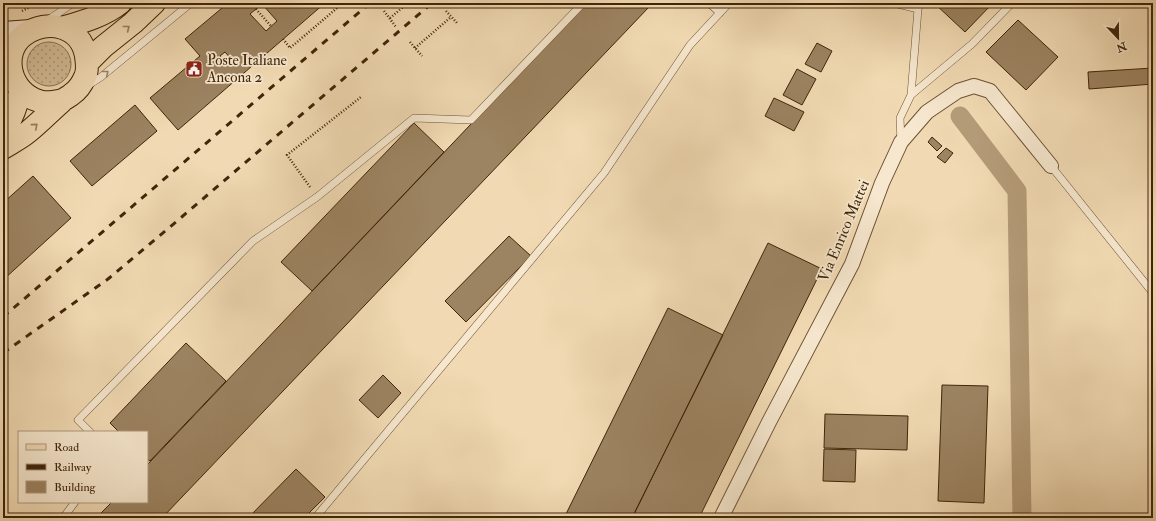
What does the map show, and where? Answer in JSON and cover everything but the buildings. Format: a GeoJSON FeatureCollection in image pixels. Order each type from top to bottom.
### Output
{"type":"FeatureCollection","features":[{"type":"Feature","properties":{"kind":"main road"},"geometry":{"type":"LineString","coordinates":[[62,28],[106,12],[120,3]]}},
{"type":"Feature","properties":{"kind":"main road"},"geometry":{"type":"LineString","coordinates":[[87,64],[103,47],[133,23],[154,3]]}},
{"type":"Feature","properties":{"kind":"main road"},"geometry":{"type":"LineString","coordinates":[[31,22],[13,48],[7,68],[20,90],[29,98],[40,102],[52,102],[68,97]]}},
{"type":"Feature","properties":{"kind":"main road"},"geometry":{"type":"LineString","coordinates":[[3,32],[31,22],[62,28],[72,34],[80,42],[85,52],[87,64],[86,75],[81,85],[48,116],[27,133],[3,148]]}},
{"type":"Feature","properties":{"kind":"main road"},"geometry":{"type":"LineString","coordinates":[[3,134],[12,119],[18,103],[20,90]]}},
{"type":"Feature","properties":{"kind":"street","name":"Via Enrico Mattei"},"geometry":{"type":"LineString","coordinates":[[721,518],[769,422],[852,264],[882,183],[901,142],[927,112],[958,91],[974,86],[990,91],[1051,166]]}},
{"type":"Feature","properties":{"kind":"lane"},"geometry":{"type":"LineString","coordinates":[[31,22],[73,3]]}},
{"type":"Feature","properties":{"kind":"lane"},"geometry":{"type":"LineString","coordinates":[[89,431],[78,420],[253,240],[317,197],[414,118],[471,120],[583,3]]}},
{"type":"Feature","properties":{"kind":"lane"},"geometry":{"type":"LineString","coordinates":[[709,3],[720,13]]}},
{"type":"Feature","properties":{"kind":"lane"},"geometry":{"type":"LineString","coordinates":[[315,518],[604,173],[690,45],[729,3]]}},
{"type":"Feature","properties":{"kind":"lane"},"geometry":{"type":"LineString","coordinates":[[894,3],[919,6],[911,95],[900,118],[901,142]]}},
{"type":"Feature","properties":{"kind":"lane"},"geometry":{"type":"LineString","coordinates":[[911,95],[972,44],[1012,3]]}},
{"type":"Feature","properties":{"kind":"lane"},"geometry":{"type":"LineString","coordinates":[[68,97],[101,77],[189,4]]}},
{"type":"Feature","properties":{"kind":"lane"},"geometry":{"type":"LineString","coordinates":[[1051,166],[1153,293]]}},
{"type":"Feature","properties":{"kind":"lane"},"geometry":{"type":"LineString","coordinates":[[63,518],[74,503]]}},
{"type":"Feature","properties":{"kind":"path"},"geometry":{"type":"LineString","coordinates":[[31,22],[38,3]]}},
{"type":"Feature","properties":{"kind":"path"},"geometry":{"type":"LineString","coordinates":[[283,40],[290,48],[343,3]]}},
{"type":"Feature","properties":{"kind":"path"},"geometry":{"type":"LineString","coordinates":[[390,18],[408,3]]}},
{"type":"Feature","properties":{"kind":"path"},"geometry":{"type":"LineString","coordinates":[[256,9],[271,26]]}},
{"type":"Feature","properties":{"kind":"path"},"geometry":{"type":"LineString","coordinates":[[384,11],[396,27]]}},
{"type":"Feature","properties":{"kind":"path"},"geometry":{"type":"LineString","coordinates":[[446,12],[458,24]]}},
{"type":"Feature","properties":{"kind":"path"},"geometry":{"type":"LineString","coordinates":[[415,48],[451,17]]}},
{"type":"Feature","properties":{"kind":"path"},"geometry":{"type":"LineString","coordinates":[[410,42],[422,56]]}},
{"type":"Feature","properties":{"kind":"path"},"geometry":{"type":"LineString","coordinates":[[317,197],[287,155],[361,97]]}},
{"type":"Feature","properties":{"kind":"shaded area"},"geometry":{"type":"Polygon","coordinates":[[[45,42],[53,42],[58,43],[65,48],[70,55],[70,73],[65,80],[58,85],[45,86],[37,83],[30,76],[27,68],[27,60],[30,52],[37,45],[45,42]]]}},
{"type":"Feature","properties":{"kind":"waterway"},"geometry":{"type":"LineString","coordinates":[[960,116],[1017,191],[1022,518]]}},
{"type":"Feature","properties":{"kind":"railway"},"geometry":{"type":"LineString","coordinates":[[3,317],[370,3]]}},
{"type":"Feature","properties":{"kind":"railway"},"geometry":{"type":"LineString","coordinates":[[3,353],[108,279],[432,3]]}},
{"type":"Feature","properties":{"kind":"place","name":"Poste Italiane Ancona 2"},"geometry":{"type":"Point","coordinates":[194,69]}}]}
